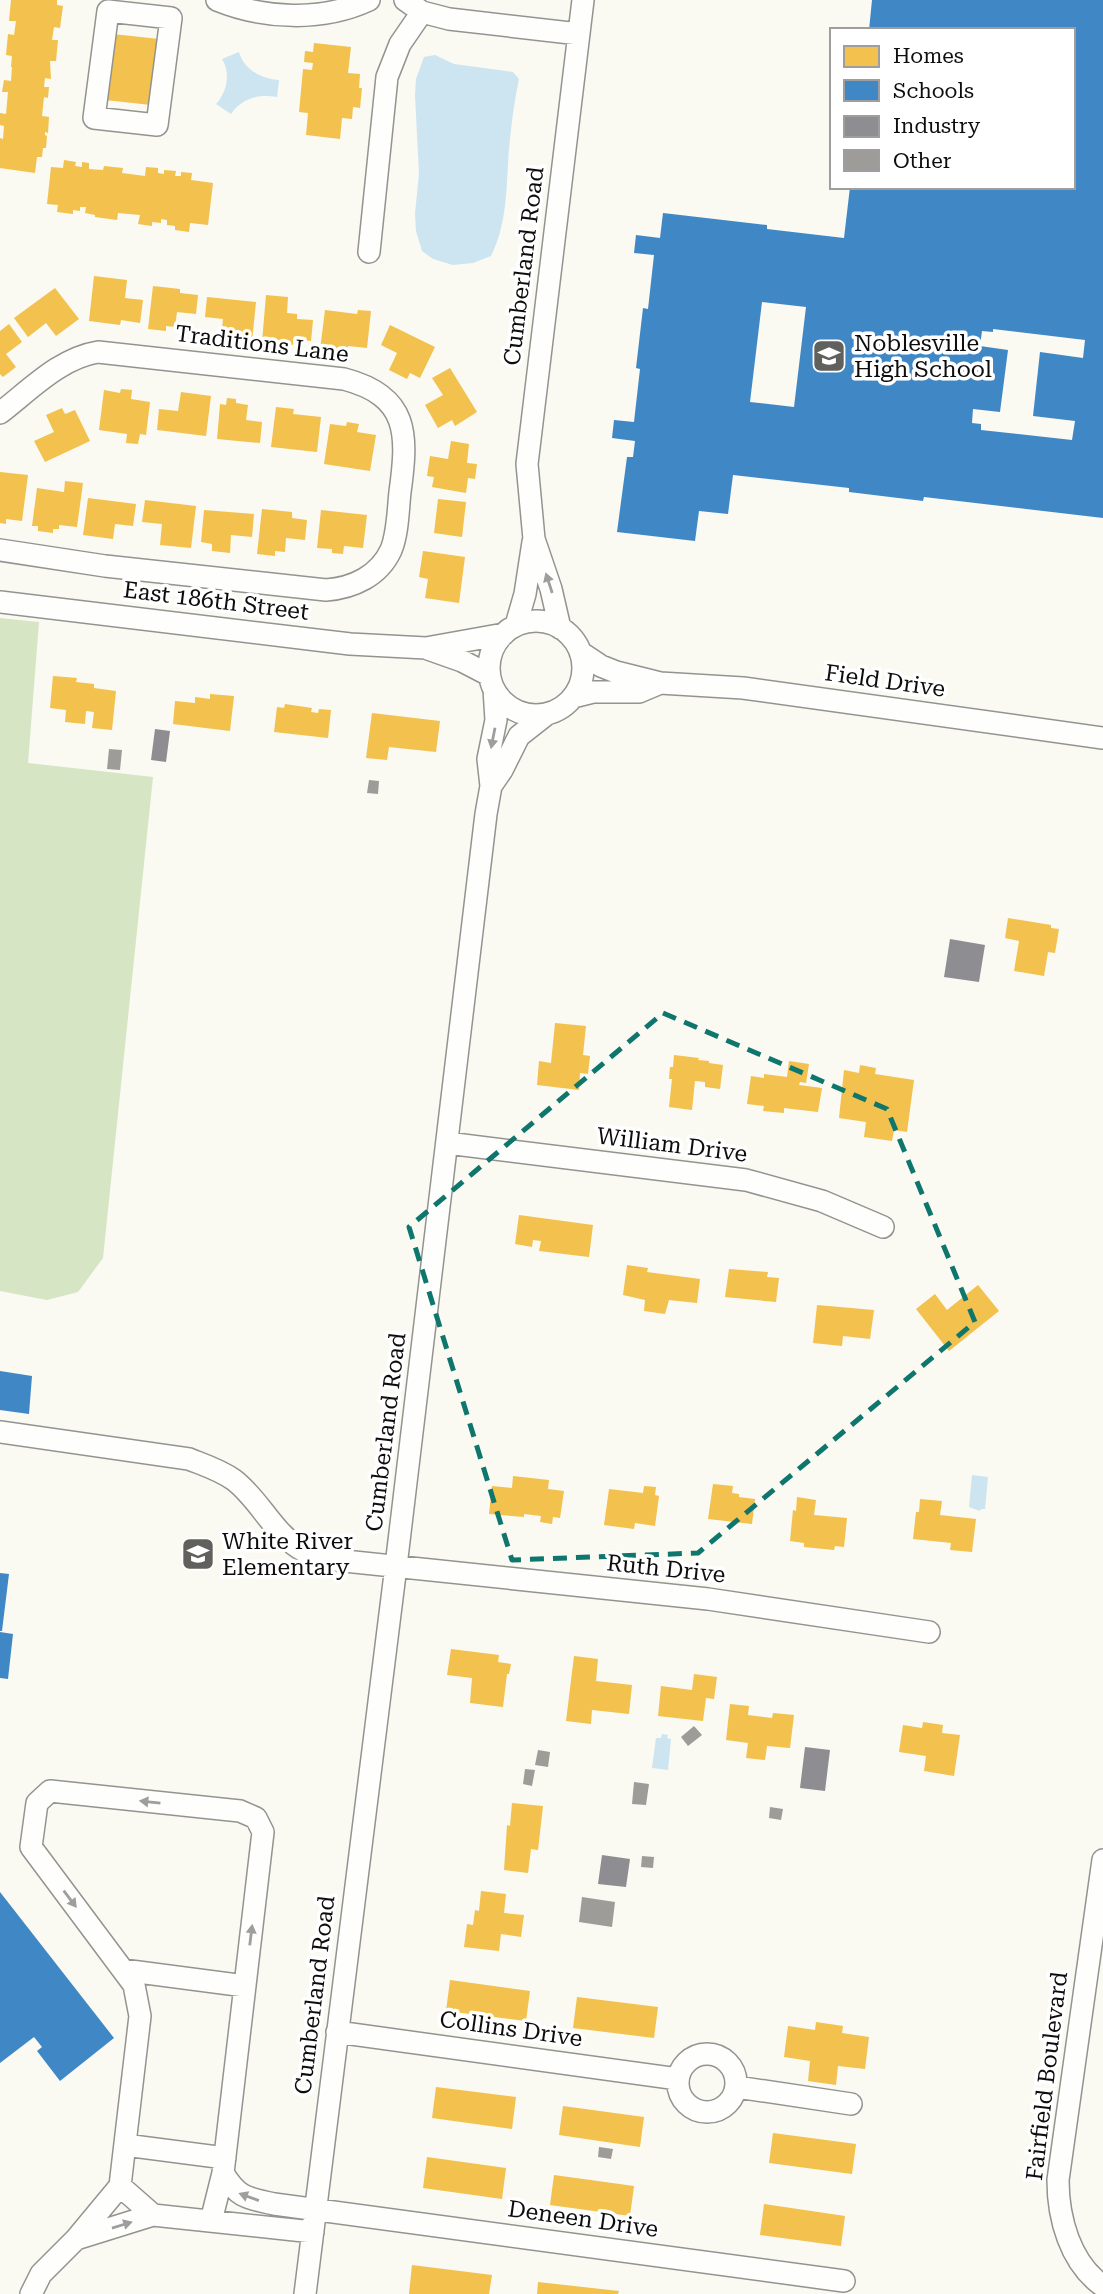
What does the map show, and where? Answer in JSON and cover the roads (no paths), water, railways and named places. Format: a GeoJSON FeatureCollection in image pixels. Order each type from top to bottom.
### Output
{"type":"FeatureCollection","features":[{"type":"Feature","properties":{"kind":"street"},"geometry":{"type":"LineString","coordinates":[[217,0],[236,8],[281,15],[307,15],[330,12],[369,0]]}},
{"type":"Feature","properties":{"kind":"street","name":"Cumberland Road"},"geometry":{"type":"LineString","coordinates":[[560,628],[551,589],[534,540],[527,464],[583,0]]}},
{"type":"Feature","properties":{"kind":"street"},"geometry":{"type":"LineString","coordinates":[[108,6],[171,18],[157,125],[94,118],[108,6]]}},
{"type":"Feature","properties":{"kind":"street"},"geometry":{"type":"LineString","coordinates":[[369,252],[387,77],[413,6],[449,19],[579,34]]}},
{"type":"Feature","properties":{"kind":"street","name":"Traditions Lane"},"geometry":{"type":"LineString","coordinates":[[0,413],[65,363],[81,355],[98,352],[344,379],[366,385],[383,395],[397,415],[404,430],[405,448],[392,549],[370,575],[356,584],[338,589],[326,590],[105,566],[0,550]]}},
{"type":"Feature","properties":{"kind":"street","name":"Cumberland Road"},"geometry":{"type":"LineString","coordinates":[[510,630],[525,594],[534,540]]}},
{"type":"Feature","properties":{"kind":"street","name":"East 186th Street"},"geometry":{"type":"LineString","coordinates":[[0,602],[351,644],[426,648],[510,630]]}},
{"type":"Feature","properties":{"kind":"street"},"geometry":{"type":"LineString","coordinates":[[531,621],[546,622],[560,628],[572,638],[580,652],[583,667],[581,683],[573,697],[562,708],[547,714],[531,715],[503,702],[492,682],[489,660],[494,646],[510,630],[531,621]]}},
{"type":"Feature","properties":{"kind":"street","name":"East 186th Street"},"geometry":{"type":"LineString","coordinates":[[426,648],[462,661],[492,682]]}},
{"type":"Feature","properties":{"kind":"street"},"geometry":{"type":"LineString","coordinates":[[580,652],[601,666],[626,676],[660,683]]}},
{"type":"Feature","properties":{"kind":"street","name":"Cumberland Road"},"geometry":{"type":"LineString","coordinates":[[305,2294],[491,786],[488,759],[496,720],[492,682]]}},
{"type":"Feature","properties":{"kind":"street"},"geometry":{"type":"LineString","coordinates":[[573,697],[593,692],[639,692],[660,683]]}},
{"type":"Feature","properties":{"kind":"street","name":"Field Drive"},"geometry":{"type":"LineString","coordinates":[[660,683],[737,687],[1103,737]]}},
{"type":"Feature","properties":{"kind":"street","name":"Cumberland Road"},"geometry":{"type":"LineString","coordinates":[[491,786],[519,736],[547,714]]}},
{"type":"Feature","properties":{"kind":"street","name":"William Drive"},"geometry":{"type":"LineString","coordinates":[[447,1143],[746,1180],[822,1201],[883,1227]]}},
{"type":"Feature","properties":{"kind":"street","name":"Ruth Drive"},"geometry":{"type":"LineString","coordinates":[[0,1432],[188,1459],[213,1468],[233,1480],[252,1497],[283,1535],[299,1548],[335,1560],[708,1599],[929,1632]]}},
{"type":"Feature","properties":{"kind":"street"},"geometry":{"type":"LineString","coordinates":[[31,2294],[41,2274],[76,2239],[120,2186],[140,2016],[134,1985],[31,1847],[37,1803],[50,1791],[240,1811],[256,1818],[263,1832],[224,2166],[211,2221]]}},
{"type":"Feature","properties":{"kind":"street","name":"Fairfield Boulevard"},"geometry":{"type":"LineString","coordinates":[[1095,2287],[1070,2242],[1058,2200],[1058,2180],[1103,1860]]}},
{"type":"Feature","properties":{"kind":"street"},"geometry":{"type":"LineString","coordinates":[[123,1970],[245,1986]]}},
{"type":"Feature","properties":{"kind":"street","name":"Collins Drive"},"geometry":{"type":"LineString","coordinates":[[337,2032],[678,2079]]}},
{"type":"Feature","properties":{"kind":"street"},"geometry":{"type":"LineString","coordinates":[[711,2054],[728,2062],[733,2069],[737,2087],[729,2103],[713,2112],[703,2112],[694,2110],[681,2097],[678,2079],[681,2070],[693,2057],[711,2054]]}},
{"type":"Feature","properties":{"kind":"street"},"geometry":{"type":"LineString","coordinates":[[737,2087],[851,2104]]}},
{"type":"Feature","properties":{"kind":"street"},"geometry":{"type":"LineString","coordinates":[[125,2145],[224,2166]]}},
{"type":"Feature","properties":{"kind":"street","name":"Deneen Drive"},"geometry":{"type":"LineString","coordinates":[[224,2166],[231,2186],[243,2197],[844,2281]]}},
{"type":"Feature","properties":{"kind":"street"},"geometry":{"type":"LineString","coordinates":[[120,2186],[153,2215]]}},
{"type":"Feature","properties":{"kind":"street"},"geometry":{"type":"LineString","coordinates":[[76,2239],[153,2215],[313,2232]]}},
{"type":"Feature","properties":{"kind":"water"},"geometry":{"type":"Polygon","coordinates":[[[239,52],[249,69],[266,78],[279,80],[277,97],[251,98],[240,104],[231,114],[216,104],[223,94],[226,82],[222,59],[239,52]]]}},
{"type":"Feature","properties":{"kind":"water"},"geometry":{"type":"Polygon","coordinates":[[[435,55],[454,64],[513,72],[519,79],[501,230],[491,256],[473,263],[453,265],[433,259],[422,251],[416,231],[419,174],[416,79],[424,57],[435,55]]]}},
{"type":"Feature","properties":{"kind":"water"},"geometry":{"type":"Polygon","coordinates":[[[972,1475],[988,1477],[985,1509],[980,1511],[969,1507],[972,1475]]]}},
{"type":"Feature","properties":{"kind":"water"},"geometry":{"type":"Polygon","coordinates":[[[662,1734],[671,1739],[668,1770],[652,1768],[656,1738],[661,1738],[662,1734]]]}},
{"type":"Feature","properties":{"kind":"place","name":"Noblesville High School"},"geometry":{"type":"Point","coordinates":[829,356]}},
{"type":"Feature","properties":{"kind":"place","name":"White River Elementary"},"geometry":{"type":"Point","coordinates":[198,1554]}}]}
